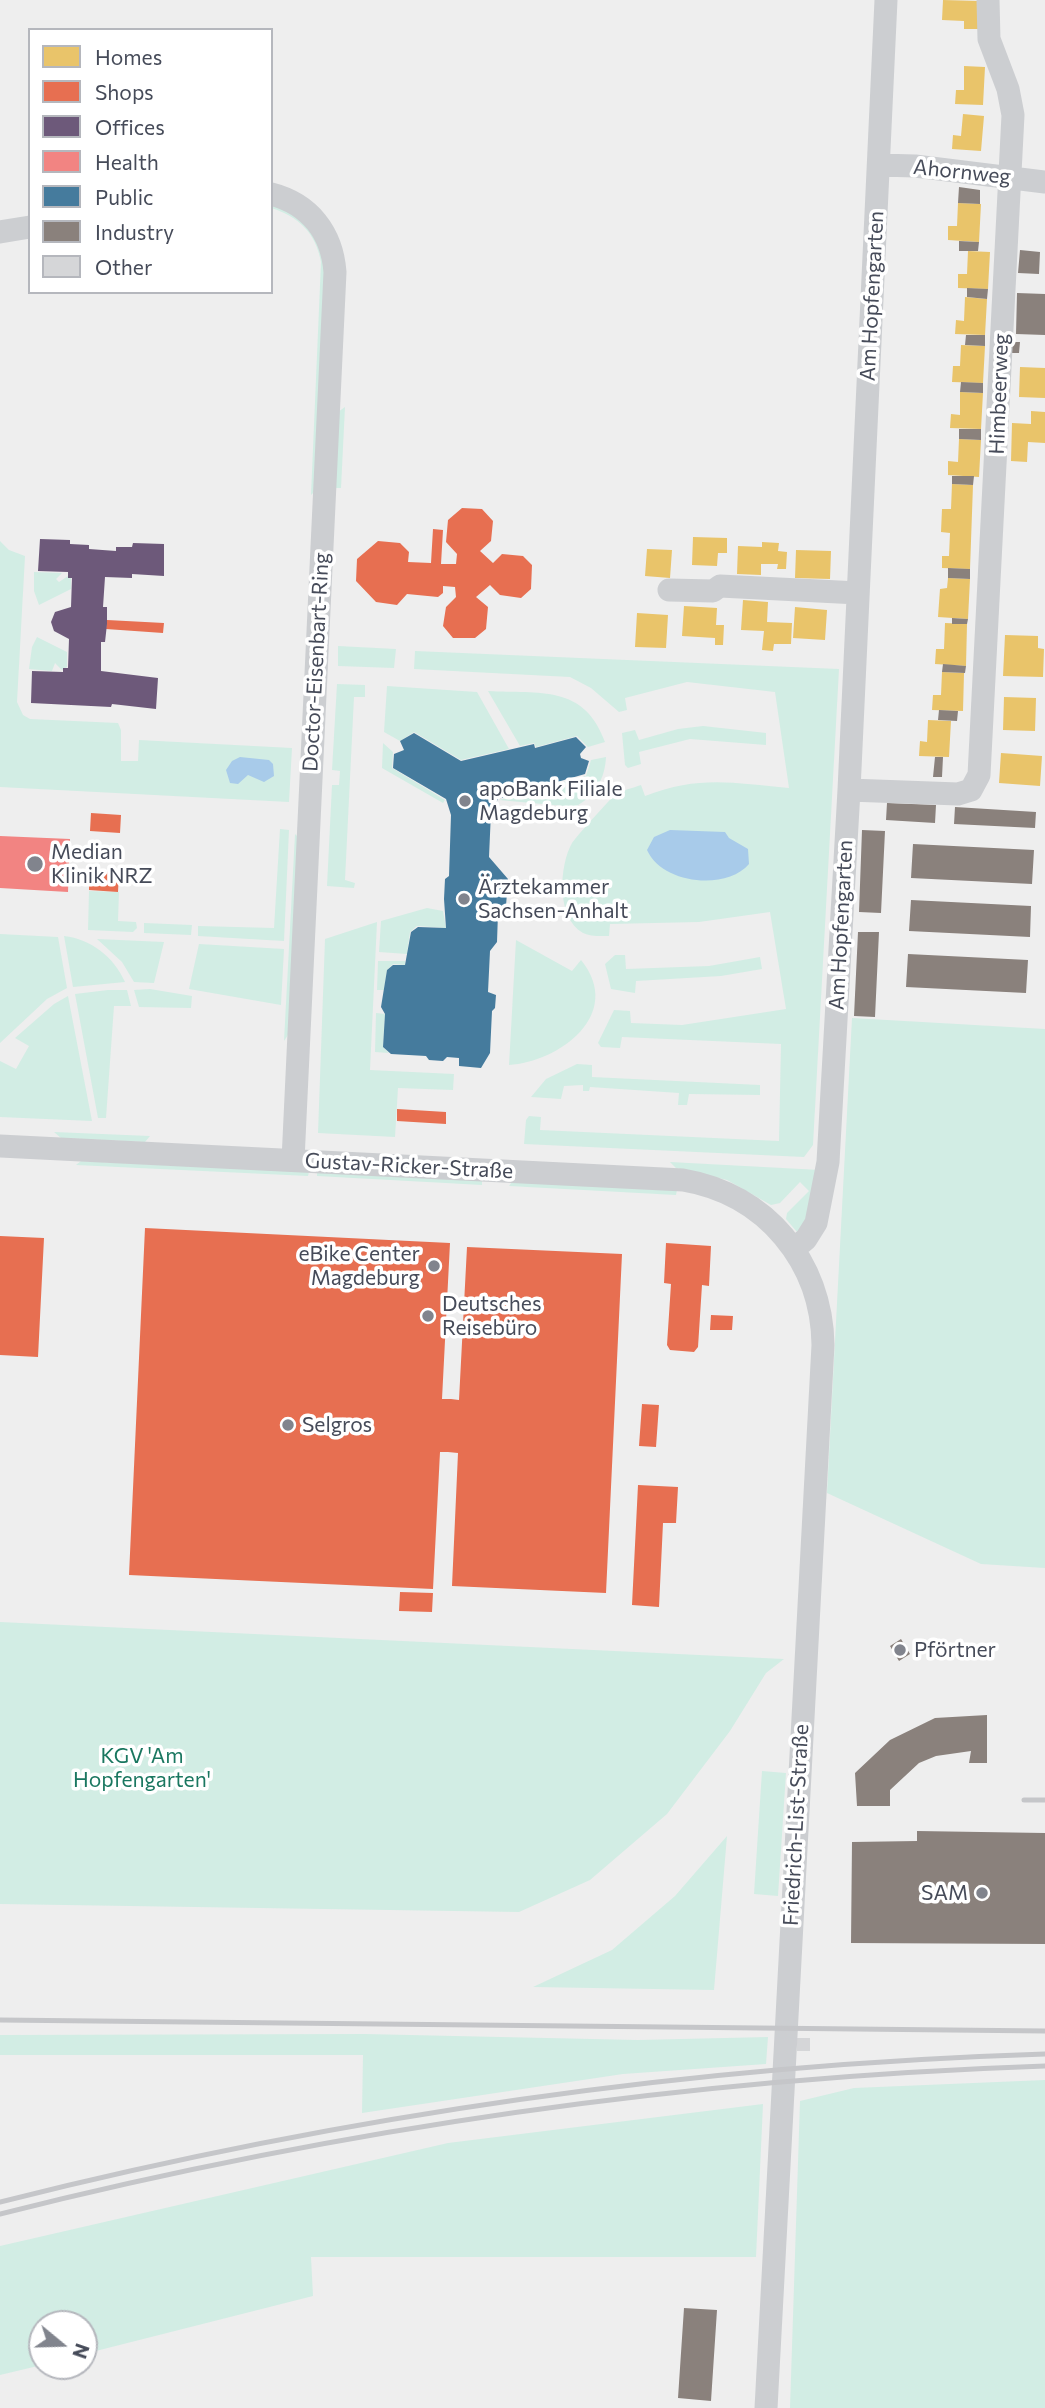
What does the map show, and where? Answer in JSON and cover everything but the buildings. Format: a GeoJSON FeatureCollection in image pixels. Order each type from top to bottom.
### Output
{"type":"FeatureCollection","features":[{"type":"Feature","properties":{"kind":"street","name":"Am Hopfengarten"},"geometry":{"type":"LineString","coordinates":[[794,1248],[816,1223],[828,1162],[849,790],[886,0]]}},
{"type":"Feature","properties":{"kind":"street","name":"Himbeerweg"},"geometry":{"type":"LineString","coordinates":[[849,790],[958,794],[971,790],[978,780],[1012,106],[989,39],[988,0]]}},
{"type":"Feature","properties":{"kind":"street","name":"Ahornweg"},"geometry":{"type":"LineString","coordinates":[[879,164],[1045,182]]}},
{"type":"Feature","properties":{"kind":"street","name":"Doctor-Eisenbart-Ring"},"geometry":{"type":"LineString","coordinates":[[273,195],[299,206],[318,223],[330,245],[335,272],[293,1160]]}},
{"type":"Feature","properties":{"kind":"street"},"geometry":{"type":"LineString","coordinates":[[0,232],[28,227]]}},
{"type":"Feature","properties":{"kind":"street"},"geometry":{"type":"LineString","coordinates":[[669,590],[713,591],[720,586],[858,593]]}},
{"type":"Feature","properties":{"kind":"street","name":"Gustav-Ricker-Straße"},"geometry":{"type":"LineString","coordinates":[[0,1146],[693,1182],[723,1191],[750,1205],[769,1219],[794,1248]]}},
{"type":"Feature","properties":{"kind":"street","name":"Friedrich-List-Straße"},"geometry":{"type":"LineString","coordinates":[[766,2408],[823,1345],[815,1289],[794,1248]]}},
{"type":"Feature","properties":{"kind":"green space"},"geometry":{"type":"Polygon","coordinates":[[[273,203],[306,220],[325,259],[316,490],[311,495],[321,262],[310,234],[297,221],[273,209],[273,203]]]}},
{"type":"Feature","properties":{"kind":"green space"},"geometry":{"type":"Polygon","coordinates":[[[345,407],[341,488],[335,488],[338,412],[345,407]]]}},
{"type":"Feature","properties":{"kind":"green space"},"geometry":{"type":"Polygon","coordinates":[[[0,541],[9,550],[25,556],[17,702],[23,715],[30,719],[118,723],[121,730],[121,761],[138,761],[139,740],[292,748],[289,802],[0,787],[0,541]]]}},
{"type":"Feature","properties":{"kind":"green space"},"geometry":{"type":"Polygon","coordinates":[[[34,572],[62,573],[56,579],[59,582],[68,576],[71,578],[71,589],[39,605],[34,591],[34,572]]]}},
{"type":"Feature","properties":{"kind":"green space"},"geometry":{"type":"Polygon","coordinates":[[[37,637],[67,652],[67,667],[62,670],[55,663],[52,671],[29,669],[32,647],[37,637]]]}},
{"type":"Feature","properties":{"kind":"green space"},"geometry":{"type":"Polygon","coordinates":[[[338,646],[396,649],[394,668],[338,666],[338,646]]]}},
{"type":"Feature","properties":{"kind":"green space"},"geometry":{"type":"Polygon","coordinates":[[[415,651],[839,669],[813,1145],[804,1157],[524,1144],[526,1120],[529,1116],[541,1117],[540,1130],[779,1141],[781,1044],[622,1037],[620,1048],[601,1047],[598,1043],[614,1010],[630,1011],[631,1023],[682,1025],[786,1009],[770,912],[699,922],[610,924],[609,936],[593,936],[574,926],[568,916],[562,891],[564,865],[572,843],[607,803],[621,792],[641,785],[645,796],[682,785],[716,782],[789,788],[775,692],[687,682],[625,698],[627,710],[619,712],[591,688],[570,677],[414,669],[415,651]]]}},
{"type":"Feature","properties":{"kind":"green space"},"geometry":{"type":"Polygon","coordinates":[[[337,684],[365,685],[365,697],[354,697],[345,880],[355,883],[354,888],[327,886],[332,785],[339,785],[340,771],[332,770],[337,684]]]}},
{"type":"Feature","properties":{"kind":"green space"},"geometry":{"type":"Polygon","coordinates":[[[387,686],[477,692],[509,749],[461,760],[414,732],[400,741],[384,732],[387,686]]]}},
{"type":"Feature","properties":{"kind":"green space"},"geometry":{"type":"Polygon","coordinates":[[[488,691],[542,693],[572,701],[585,710],[596,723],[605,742],[588,747],[577,736],[536,747],[534,743],[520,746],[488,691]]]}},
{"type":"Feature","properties":{"kind":"green space"},"geometry":{"type":"Polygon","coordinates":[[[703,726],[766,733],[766,745],[690,739],[639,752],[641,764],[628,768],[625,765],[622,733],[635,730],[639,740],[678,729],[703,726]]]}},
{"type":"Feature","properties":{"kind":"green space"},"geometry":{"type":"Polygon","coordinates":[[[383,743],[393,752],[392,768],[445,800],[443,803],[382,768],[383,743]]]}},
{"type":"Feature","properties":{"kind":"green space"},"geometry":{"type":"Polygon","coordinates":[[[606,757],[604,773],[598,786],[588,798],[575,807],[499,800],[586,776],[591,760],[606,757]]]}},
{"type":"Feature","properties":{"kind":"green space"},"geometry":{"type":"Polygon","coordinates":[[[280,829],[289,830],[284,941],[198,936],[198,926],[274,928],[280,829]]]}},
{"type":"Feature","properties":{"kind":"green space"},"geometry":{"type":"Polygon","coordinates":[[[295,834],[299,838],[288,1035],[284,1041],[295,834]]]}},
{"type":"Feature","properties":{"kind":"green space"},"geometry":{"type":"Polygon","coordinates":[[[89,891],[119,892],[118,921],[136,922],[137,928],[133,932],[88,930],[89,891]]]}},
{"type":"Feature","properties":{"kind":"green space"},"geometry":{"type":"Polygon","coordinates":[[[427,908],[443,911],[446,928],[417,926],[410,932],[407,954],[379,952],[381,921],[427,908]]]}},
{"type":"Feature","properties":{"kind":"green space"},"geometry":{"type":"Polygon","coordinates":[[[377,922],[370,1070],[454,1074],[453,1090],[398,1088],[395,1137],[318,1133],[325,939],[377,922]]]}},
{"type":"Feature","properties":{"kind":"green space"},"geometry":{"type":"Polygon","coordinates":[[[144,923],[192,925],[191,935],[144,933],[144,923]]]}},
{"type":"Feature","properties":{"kind":"green space"},"geometry":{"type":"Polygon","coordinates":[[[0,934],[58,937],[67,988],[47,999],[0,1043],[0,934]]]}},
{"type":"Feature","properties":{"kind":"green space"},"geometry":{"type":"Polygon","coordinates":[[[64,936],[92,945],[108,957],[125,982],[73,987],[64,936]]]}},
{"type":"Feature","properties":{"kind":"green space"},"geometry":{"type":"Polygon","coordinates":[[[97,939],[164,942],[154,983],[134,982],[122,962],[97,939]]]}},
{"type":"Feature","properties":{"kind":"green space"},"geometry":{"type":"Polygon","coordinates":[[[516,940],[572,971],[581,960],[593,980],[595,999],[591,1016],[580,1032],[565,1045],[548,1055],[509,1065],[516,940]]]}},
{"type":"Feature","properties":{"kind":"green space"},"geometry":{"type":"Polygon","coordinates":[[[199,944],[284,949],[281,1005],[189,989],[199,944]]]}},
{"type":"Feature","properties":{"kind":"green space"},"geometry":{"type":"Polygon","coordinates":[[[615,955],[625,955],[626,969],[709,966],[760,957],[762,969],[721,976],[636,981],[635,993],[611,989],[605,964],[615,955]]]}},
{"type":"Feature","properties":{"kind":"green space"},"geometry":{"type":"Polygon","coordinates":[[[378,961],[405,961],[405,965],[393,964],[387,970],[384,990],[377,990],[378,961]]]}},
{"type":"Feature","properties":{"kind":"green space"},"geometry":{"type":"Polygon","coordinates":[[[150,989],[192,996],[191,1008],[139,1007],[134,990],[150,989]]]}},
{"type":"Feature","properties":{"kind":"green space"},"geometry":{"type":"Polygon","coordinates":[[[127,990],[131,1006],[114,1006],[106,1118],[98,1118],[75,994],[127,990]]]}},
{"type":"Feature","properties":{"kind":"green space"},"geometry":{"type":"Polygon","coordinates":[[[68,996],[92,1121],[0,1117],[0,1061],[16,1069],[29,1046],[15,1038],[54,1004],[68,996]]]}},
{"type":"Feature","properties":{"kind":"green space"},"geometry":{"type":"Polygon","coordinates":[[[376,1013],[385,1014],[383,1047],[389,1053],[375,1052],[376,1013]]]}},
{"type":"Feature","properties":{"kind":"green space"},"geometry":{"type":"Polygon","coordinates":[[[852,1018],[1045,1029],[1045,1568],[981,1564],[827,1493],[852,1018]]]}},
{"type":"Feature","properties":{"kind":"green space"},"geometry":{"type":"Polygon","coordinates":[[[577,1064],[592,1065],[592,1077],[760,1085],[760,1095],[689,1094],[687,1105],[678,1105],[679,1093],[590,1087],[589,1091],[583,1091],[583,1085],[564,1086],[561,1099],[531,1097],[546,1079],[577,1064]]]}},
{"type":"Feature","properties":{"kind":"green space"},"geometry":{"type":"Polygon","coordinates":[[[54,1132],[150,1136],[145,1142],[61,1138],[54,1132]]]}},
{"type":"Feature","properties":{"kind":"green space"},"geometry":{"type":"Polygon","coordinates":[[[81,1161],[309,1172],[308,1176],[76,1165],[81,1161]]]}},
{"type":"Feature","properties":{"kind":"green space"},"geometry":{"type":"Polygon","coordinates":[[[670,1162],[820,1170],[803,1239],[786,1219],[787,1213],[809,1191],[800,1182],[780,1203],[771,1205],[727,1180],[676,1168],[670,1162]]]}},
{"type":"Feature","properties":{"kind":"green space"},"geometry":{"type":"Polygon","coordinates":[[[317,1172],[482,1181],[482,1185],[317,1176],[317,1172]]]}},
{"type":"Feature","properties":{"kind":"green space"},"geometry":{"type":"Polygon","coordinates":[[[512,1182],[677,1190],[676,1195],[509,1186],[512,1182]]]}},
{"type":"Feature","properties":{"kind":"green space","name":"KGV 'Am Hopfengarten'"},"geometry":{"type":"Polygon","coordinates":[[[0,1622],[784,1659],[766,1673],[730,1731],[667,1814],[590,1880],[519,1912],[0,1904],[0,1622]]]}},
{"type":"Feature","properties":{"kind":"green space"},"geometry":{"type":"Polygon","coordinates":[[[762,1771],[786,1773],[778,1896],[754,1894],[762,1771]]]}},
{"type":"Feature","properties":{"kind":"green space"},"geometry":{"type":"Polygon","coordinates":[[[727,1836],[714,1990],[533,1987],[612,1950],[675,1896],[727,1836]]]}},
{"type":"Feature","properties":{"kind":"green space"},"geometry":{"type":"Polygon","coordinates":[[[364,2034],[638,2040],[768,2037],[766,2064],[623,2074],[362,2113],[363,2055],[0,2055],[0,2035],[364,2034]]]}},
{"type":"Feature","properties":{"kind":"green space"},"geometry":{"type":"Polygon","coordinates":[[[1045,2080],[1045,2408],[790,2408],[800,2101],[854,2088],[1045,2080]]]}},
{"type":"Feature","properties":{"kind":"green space"},"geometry":{"type":"Polygon","coordinates":[[[763,2104],[756,2257],[311,2257],[313,2296],[98,2350],[98,2310],[28,2310],[28,2368],[0,2375],[0,2246],[448,2143],[763,2104]]]}},
{"type":"Feature","properties":{"kind":"water"},"geometry":{"type":"Polygon","coordinates":[[[240,757],[269,760],[273,764],[274,776],[264,782],[248,775],[238,784],[230,783],[226,770],[232,761],[240,757]]]}},
{"type":"Feature","properties":{"kind":"water"},"geometry":{"type":"Polygon","coordinates":[[[670,830],[725,832],[729,838],[748,849],[749,864],[739,873],[711,880],[695,880],[666,870],[647,850],[654,837],[670,830]]]}},
{"type":"Feature","properties":{"kind":"railway"},"geometry":{"type":"LineString","coordinates":[[1024,1800],[1045,1800]]}},
{"type":"Feature","properties":{"kind":"railway"},"geometry":{"type":"LineString","coordinates":[[0,2020],[1045,2031]]}},
{"type":"Feature","properties":{"kind":"railway"},"geometry":{"type":"LineString","coordinates":[[0,2202],[128,2171],[258,2144],[518,2100],[781,2070],[1045,2054]]}},
{"type":"Feature","properties":{"kind":"railway"},"geometry":{"type":"LineString","coordinates":[[0,2214],[128,2183],[258,2156],[518,2112],[781,2082],[1045,2066]]}},
{"type":"Feature","properties":{"kind":"place","name":"apoBank Filiale Magdeburg"},"geometry":{"type":"Point","coordinates":[465,801]}},
{"type":"Feature","properties":{"kind":"place","name":"Median Klinik NRZ"},"geometry":{"type":"Point","coordinates":[35,864]}},
{"type":"Feature","properties":{"kind":"place","name":"Ärztekammer Sachsen-Anhalt"},"geometry":{"type":"Point","coordinates":[464,899]}},
{"type":"Feature","properties":{"kind":"place","name":"eBike Center Magdeburg"},"geometry":{"type":"Point","coordinates":[434,1266]}},
{"type":"Feature","properties":{"kind":"place","name":"Deutsches Reisebüro"},"geometry":{"type":"Point","coordinates":[428,1316]}},
{"type":"Feature","properties":{"kind":"place","name":"Selgros"},"geometry":{"type":"Point","coordinates":[288,1425]}},
{"type":"Feature","properties":{"kind":"place","name":"Pförtner"},"geometry":{"type":"Point","coordinates":[900,1650]}},
{"type":"Feature","properties":{"kind":"place","name":"SAM"},"geometry":{"type":"Point","coordinates":[982,1893]}}]}
